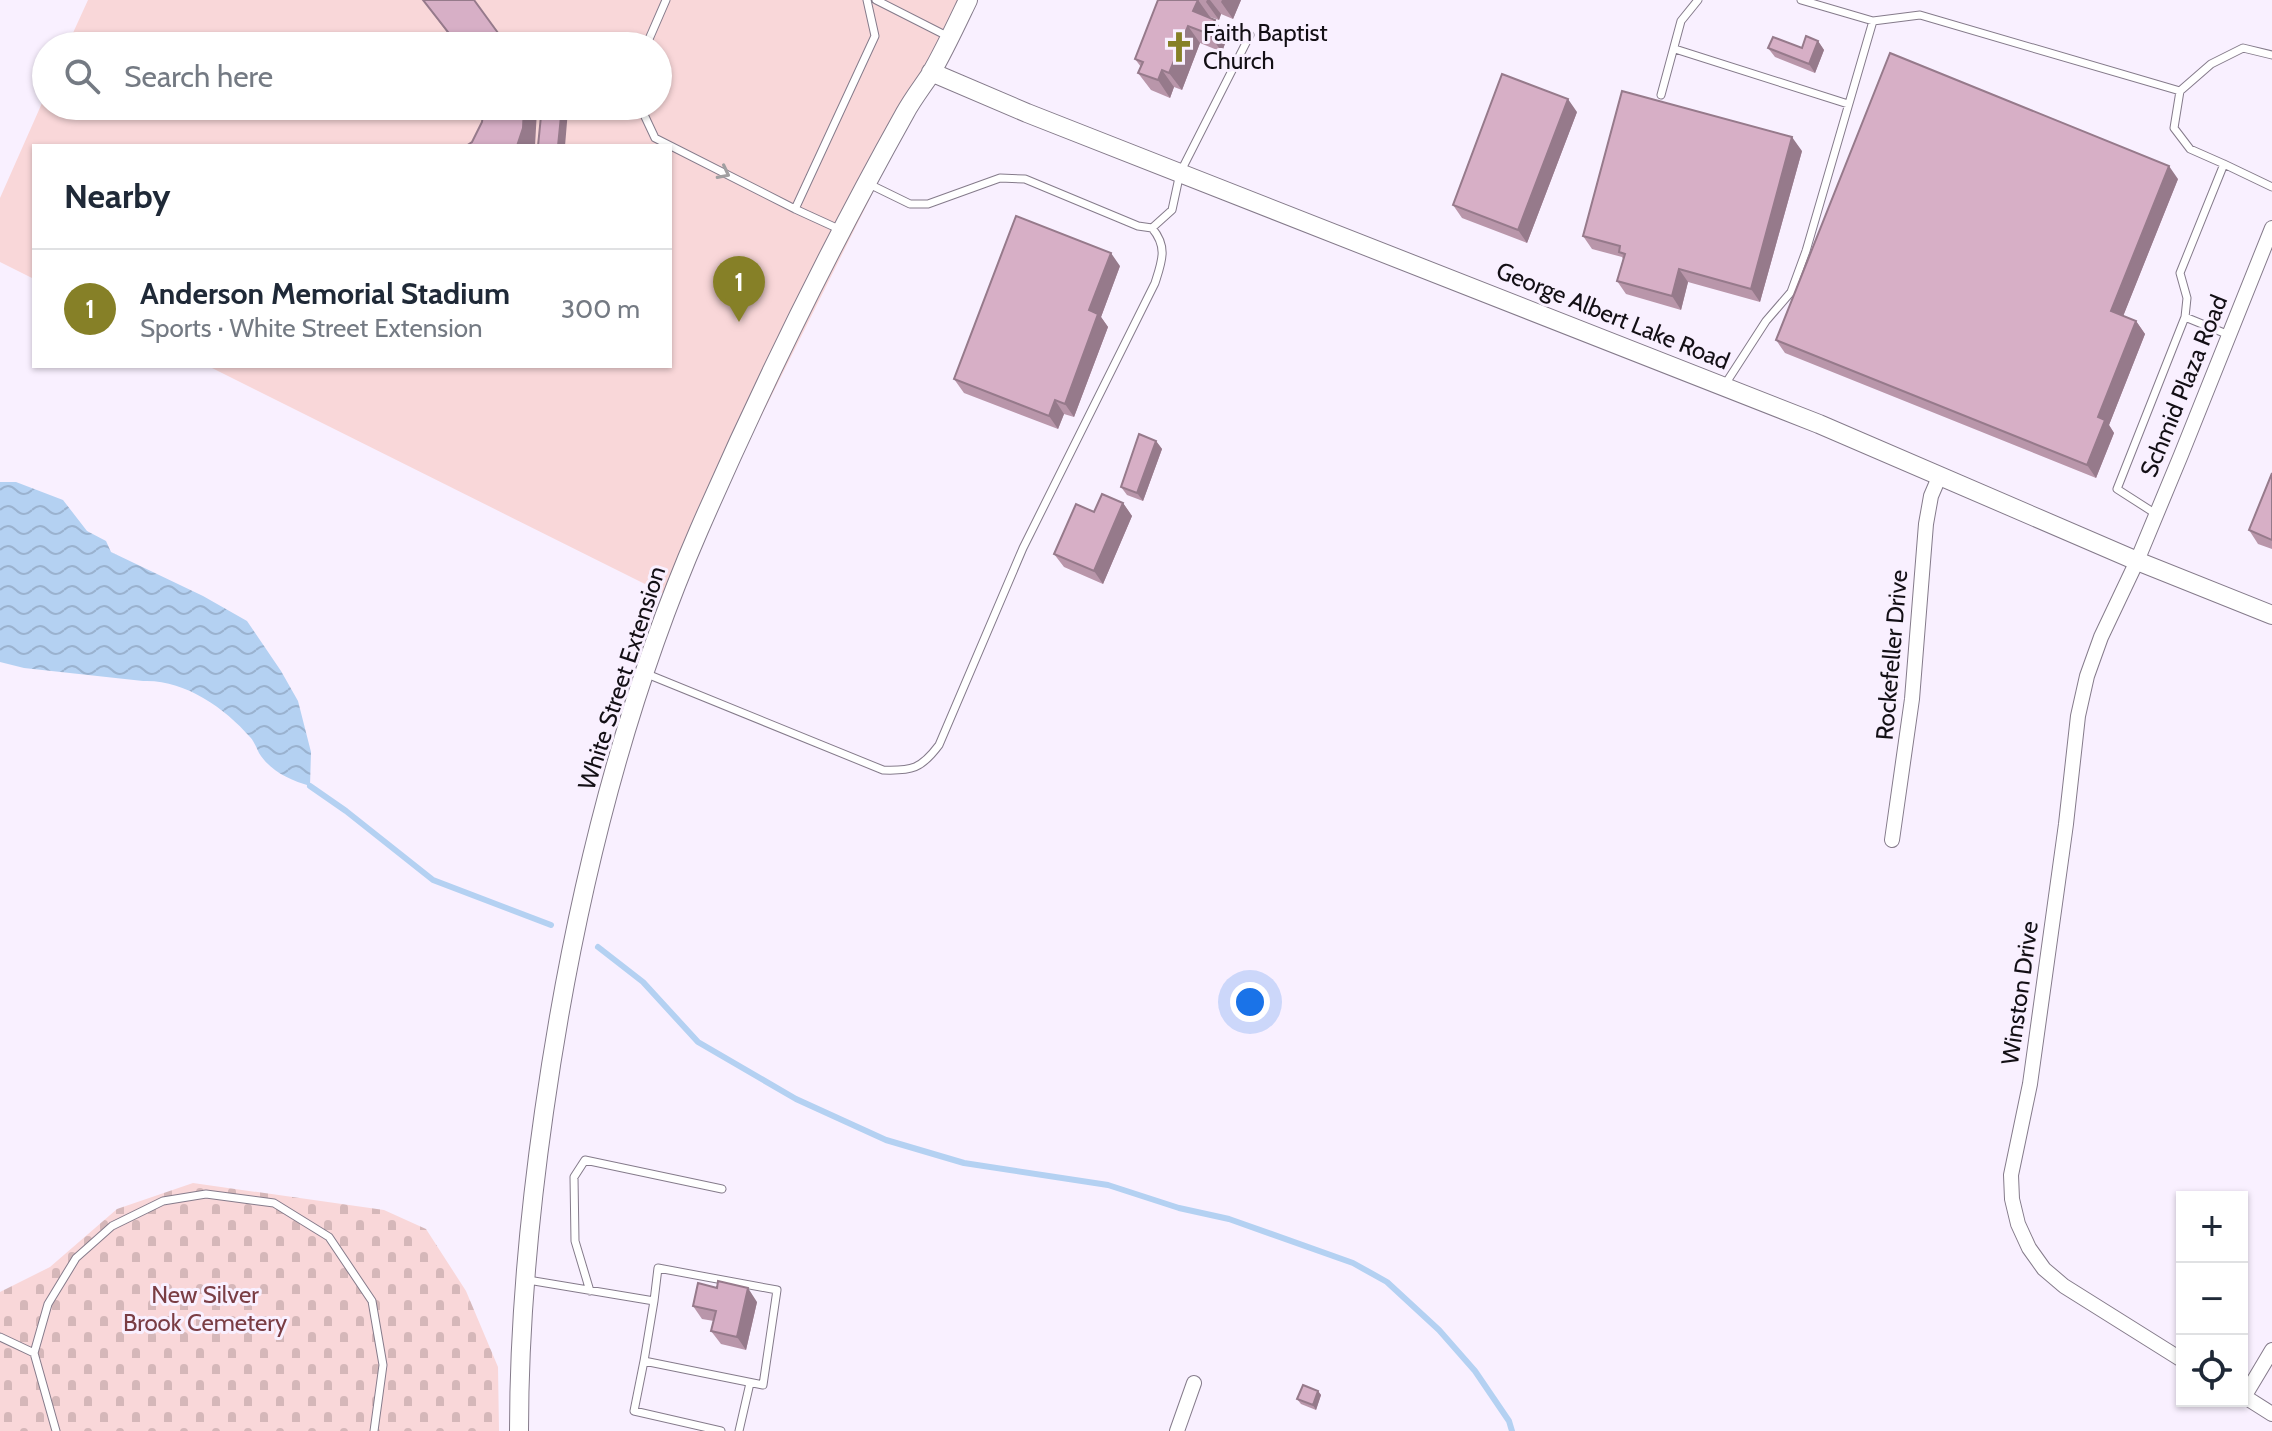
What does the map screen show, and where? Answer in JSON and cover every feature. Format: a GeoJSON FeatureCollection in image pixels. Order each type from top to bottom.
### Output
{"type":"FeatureCollection","features":[{"type":"Feature","properties":{"kind":"street","name":"White Street Extension"},"geometry":{"type":"LineString","coordinates":[[519,1431],[525,1280],[536,1165],[553,1047],[574,937],[615,768],[645,673],[698,533],[754,406],[907,109],[931,72],[968,0]]}},
{"type":"Feature","properties":{"kind":"street","name":"George Albert Lake Road"},"geometry":{"type":"LineString","coordinates":[[931,72],[1027,113],[1724,386],[2272,615]]}},
{"type":"Feature","properties":{"kind":"street","name":"Schmid Plaza Road"},"geometry":{"type":"LineString","coordinates":[[2137,561],[2272,228]]}},
{"type":"Feature","properties":{"kind":"street","name":"Rockefeller Drive"},"geometry":{"type":"LineString","coordinates":[[1892,840],[1912,699],[1926,524],[1931,496],[1940,475]]}},
{"type":"Feature","properties":{"kind":"street","name":"Winston Drive"},"geometry":{"type":"LineString","coordinates":[[2137,561],[2101,637],[2087,676],[2078,716],[2030,1084],[2011,1175],[2012,1199],[2018,1224],[2029,1248],[2044,1269],[2064,1286],[2176,1356]]}},
{"type":"Feature","properties":{"kind":"street"},"geometry":{"type":"LineString","coordinates":[[2248,1388],[2272,1350]]}},
{"type":"Feature","properties":{"kind":"street"},"geometry":{"type":"LineString","coordinates":[[1177,1431],[1194,1383]]}},
{"type":"Feature","properties":{"kind":"street"},"geometry":{"type":"LineString","coordinates":[[2248,1399],[2272,1414]]}},
{"type":"Feature","properties":{"kind":"lane"},"geometry":{"type":"LineString","coordinates":[[652,32],[666,0]]}},
{"type":"Feature","properties":{"kind":"lane"},"geometry":{"type":"LineString","coordinates":[[795,209],[875,36],[867,0]]}},
{"type":"Feature","properties":{"kind":"lane"},"geometry":{"type":"LineString","coordinates":[[876,0],[949,37]]}},
{"type":"Feature","properties":{"kind":"lane"},"geometry":{"type":"LineString","coordinates":[[1661,95],[1681,21],[1698,0]]}},
{"type":"Feature","properties":{"kind":"lane"},"geometry":{"type":"LineString","coordinates":[[1801,0],[1873,21],[1920,15],[2180,91]]}},
{"type":"Feature","properties":{"kind":"lane"},"geometry":{"type":"LineString","coordinates":[[1724,386],[1766,321],[1791,292],[1806,251],[1873,21]]}},
{"type":"Feature","properties":{"kind":"lane"},"geometry":{"type":"LineString","coordinates":[[1152,228],[1172,210],[1180,173],[1250,35]]}},
{"type":"Feature","properties":{"kind":"lane"},"geometry":{"type":"LineString","coordinates":[[2272,55],[2243,48],[2211,64],[2180,91],[2174,128],[2190,149],[2272,187]]}},
{"type":"Feature","properties":{"kind":"lane"},"geometry":{"type":"LineString","coordinates":[[1675,49],[1848,104]]}},
{"type":"Feature","properties":{"kind":"lane"},"geometry":{"type":"LineString","coordinates":[[647,120],[655,138],[667,144]]}},
{"type":"Feature","properties":{"kind":"lane"},"geometry":{"type":"LineString","coordinates":[[672,147],[843,231]]}},
{"type":"Feature","properties":{"kind":"lane"},"geometry":{"type":"LineString","coordinates":[[2156,514],[2117,489],[2185,317],[2187,298],[2180,273],[2224,164]]}},
{"type":"Feature","properties":{"kind":"lane"},"geometry":{"type":"LineString","coordinates":[[645,673],[883,770],[908,771],[926,762],[939,745],[1023,548],[1155,283],[1164,253],[1161,238],[1152,228],[1138,226],[1025,179],[1000,178],[928,204],[910,204],[868,183]]}},
{"type":"Feature","properties":{"kind":"lane"},"geometry":{"type":"LineString","coordinates":[[2185,317],[2229,335]]}},
{"type":"Feature","properties":{"kind":"lane"},"geometry":{"type":"LineString","coordinates":[[590,1291],[575,1241],[574,1177],[585,1160],[722,1189]]}},
{"type":"Feature","properties":{"kind":"lane"},"geometry":{"type":"LineString","coordinates":[[56,1431],[34,1353],[48,1304],[76,1258],[112,1226],[163,1201],[206,1194],[274,1203],[329,1237],[372,1301],[383,1365],[374,1431]]}},
{"type":"Feature","properties":{"kind":"lane"},"geometry":{"type":"LineString","coordinates":[[644,1361],[763,1385],[777,1290],[658,1268],[634,1411],[721,1431]]}},
{"type":"Feature","properties":{"kind":"lane"},"geometry":{"type":"LineString","coordinates":[[525,1280],[654,1301]]}},
{"type":"Feature","properties":{"kind":"lane"},"geometry":{"type":"LineString","coordinates":[[0,1337],[34,1353]]}},
{"type":"Feature","properties":{"kind":"lane"},"geometry":{"type":"LineString","coordinates":[[739,1431],[750,1383]]}},
{"type":"Feature","properties":{"kind":"green space"},"geometry":{"type":"Polygon","coordinates":[[[88,0],[969,0],[671,597],[212,368],[672,368],[672,144],[32,144],[32,278],[0,262],[0,198],[34,120],[672,120],[672,32],[73,32],[88,0]]]}},
{"type":"Feature","properties":{"kind":"green space","name":"New Silver Brook Cemetery"},"geometry":{"type":"Polygon","coordinates":[[[193,1183],[384,1210],[426,1229],[466,1291],[498,1367],[499,1431],[0,1431],[0,1292],[50,1267],[117,1209],[193,1183]]]}},
{"type":"Feature","properties":{"kind":"water"},"geometry":{"type":"Polygon","coordinates":[[[0,482],[16,482],[63,500],[87,531],[106,541],[111,552],[247,621],[298,701],[311,752],[310,786],[275,770],[240,726],[188,690],[158,682],[24,668],[0,662],[0,482]]]}},
{"type":"Feature","properties":{"kind":"building"},"geometry":{"type":"Polygon","coordinates":[[[423,0],[474,0],[497,32],[448,32],[423,0]]]}},
{"type":"Feature","properties":{"kind":"building"},"geometry":{"type":"Polygon","coordinates":[[[1158,0],[1198,0],[1193,11],[1215,20],[1209,34],[1188,26],[1169,73],[1162,70],[1158,80],[1138,73],[1143,62],[1135,59],[1158,0]]]}},
{"type":"Feature","properties":{"kind":"building"},"geometry":{"type":"Polygon","coordinates":[[[1806,36],[1818,41],[1809,64],[1768,48],[1773,37],[1802,48],[1806,36]]]}},
{"type":"Feature","properties":{"kind":"building"},"geometry":{"type":"Polygon","coordinates":[[[1890,53],[2169,166],[2111,311],[2136,321],[2098,417],[2105,420],[2087,465],[1776,340],[1890,53]]]}},
{"type":"Feature","properties":{"kind":"building"},"geometry":{"type":"Polygon","coordinates":[[[1502,74],[1568,99],[1518,230],[1453,205],[1502,74]]]}},
{"type":"Feature","properties":{"kind":"building"},"geometry":{"type":"Polygon","coordinates":[[[1622,91],[1792,137],[1751,289],[1679,269],[1672,296],[1617,281],[1625,254],[1619,252],[1620,246],[1583,236],[1622,91]]]}},
{"type":"Feature","properties":{"kind":"building"},"geometry":{"type":"Polygon","coordinates":[[[523,120],[518,144],[469,144],[482,122],[523,120]]]}},
{"type":"Feature","properties":{"kind":"building"},"geometry":{"type":"Polygon","coordinates":[[[541,120],[561,120],[558,144],[538,144],[541,120]]]}},
{"type":"Feature","properties":{"kind":"building"},"geometry":{"type":"Polygon","coordinates":[[[1016,216],[1111,253],[1089,310],[1098,314],[1065,404],[1055,400],[1049,416],[954,379],[1016,216]]]}},
{"type":"Feature","properties":{"kind":"building"},"geometry":{"type":"Polygon","coordinates":[[[1139,434],[1156,441],[1137,493],[1121,487],[1139,434]]]}},
{"type":"Feature","properties":{"kind":"building"},"geometry":{"type":"Polygon","coordinates":[[[2272,473],[2272,540],[2249,530],[2272,473]]]}},
{"type":"Feature","properties":{"kind":"building"},"geometry":{"type":"Polygon","coordinates":[[[1102,494],[1123,503],[1094,571],[1054,554],[1076,504],[1094,512],[1102,494]]]}},
{"type":"Feature","properties":{"kind":"building"},"geometry":{"type":"Polygon","coordinates":[[[718,1281],[748,1288],[737,1337],[711,1331],[716,1311],[693,1306],[698,1283],[717,1288],[718,1281]]]}},
{"type":"Feature","properties":{"kind":"building"},"geometry":{"type":"Polygon","coordinates":[[[1303,1385],[1318,1391],[1313,1405],[1297,1399],[1303,1385]]]}},
{"type":"Feature","properties":{"kind":"waterway"},"geometry":{"type":"LineString","coordinates":[[310,786],[433,880],[551,925]]}},
{"type":"Feature","properties":{"kind":"waterway"},"geometry":{"type":"LineString","coordinates":[[598,947],[643,982],[698,1042],[796,1099],[886,1140],[964,1163],[1108,1185],[1179,1208],[1229,1219],[1353,1263],[1387,1282],[1439,1330],[1475,1371],[1509,1421],[1512,1431]]}},
{"type":"Feature","properties":{"kind":"place","name":"Faith Baptist Church"},"geometry":{"type":"Point","coordinates":[1179,47]}},
{"type":"Feature","properties":{"kind":"place","name":"Anderson Memorial Stadium"},"geometry":{"type":"Point","coordinates":[739,322]}}]}
